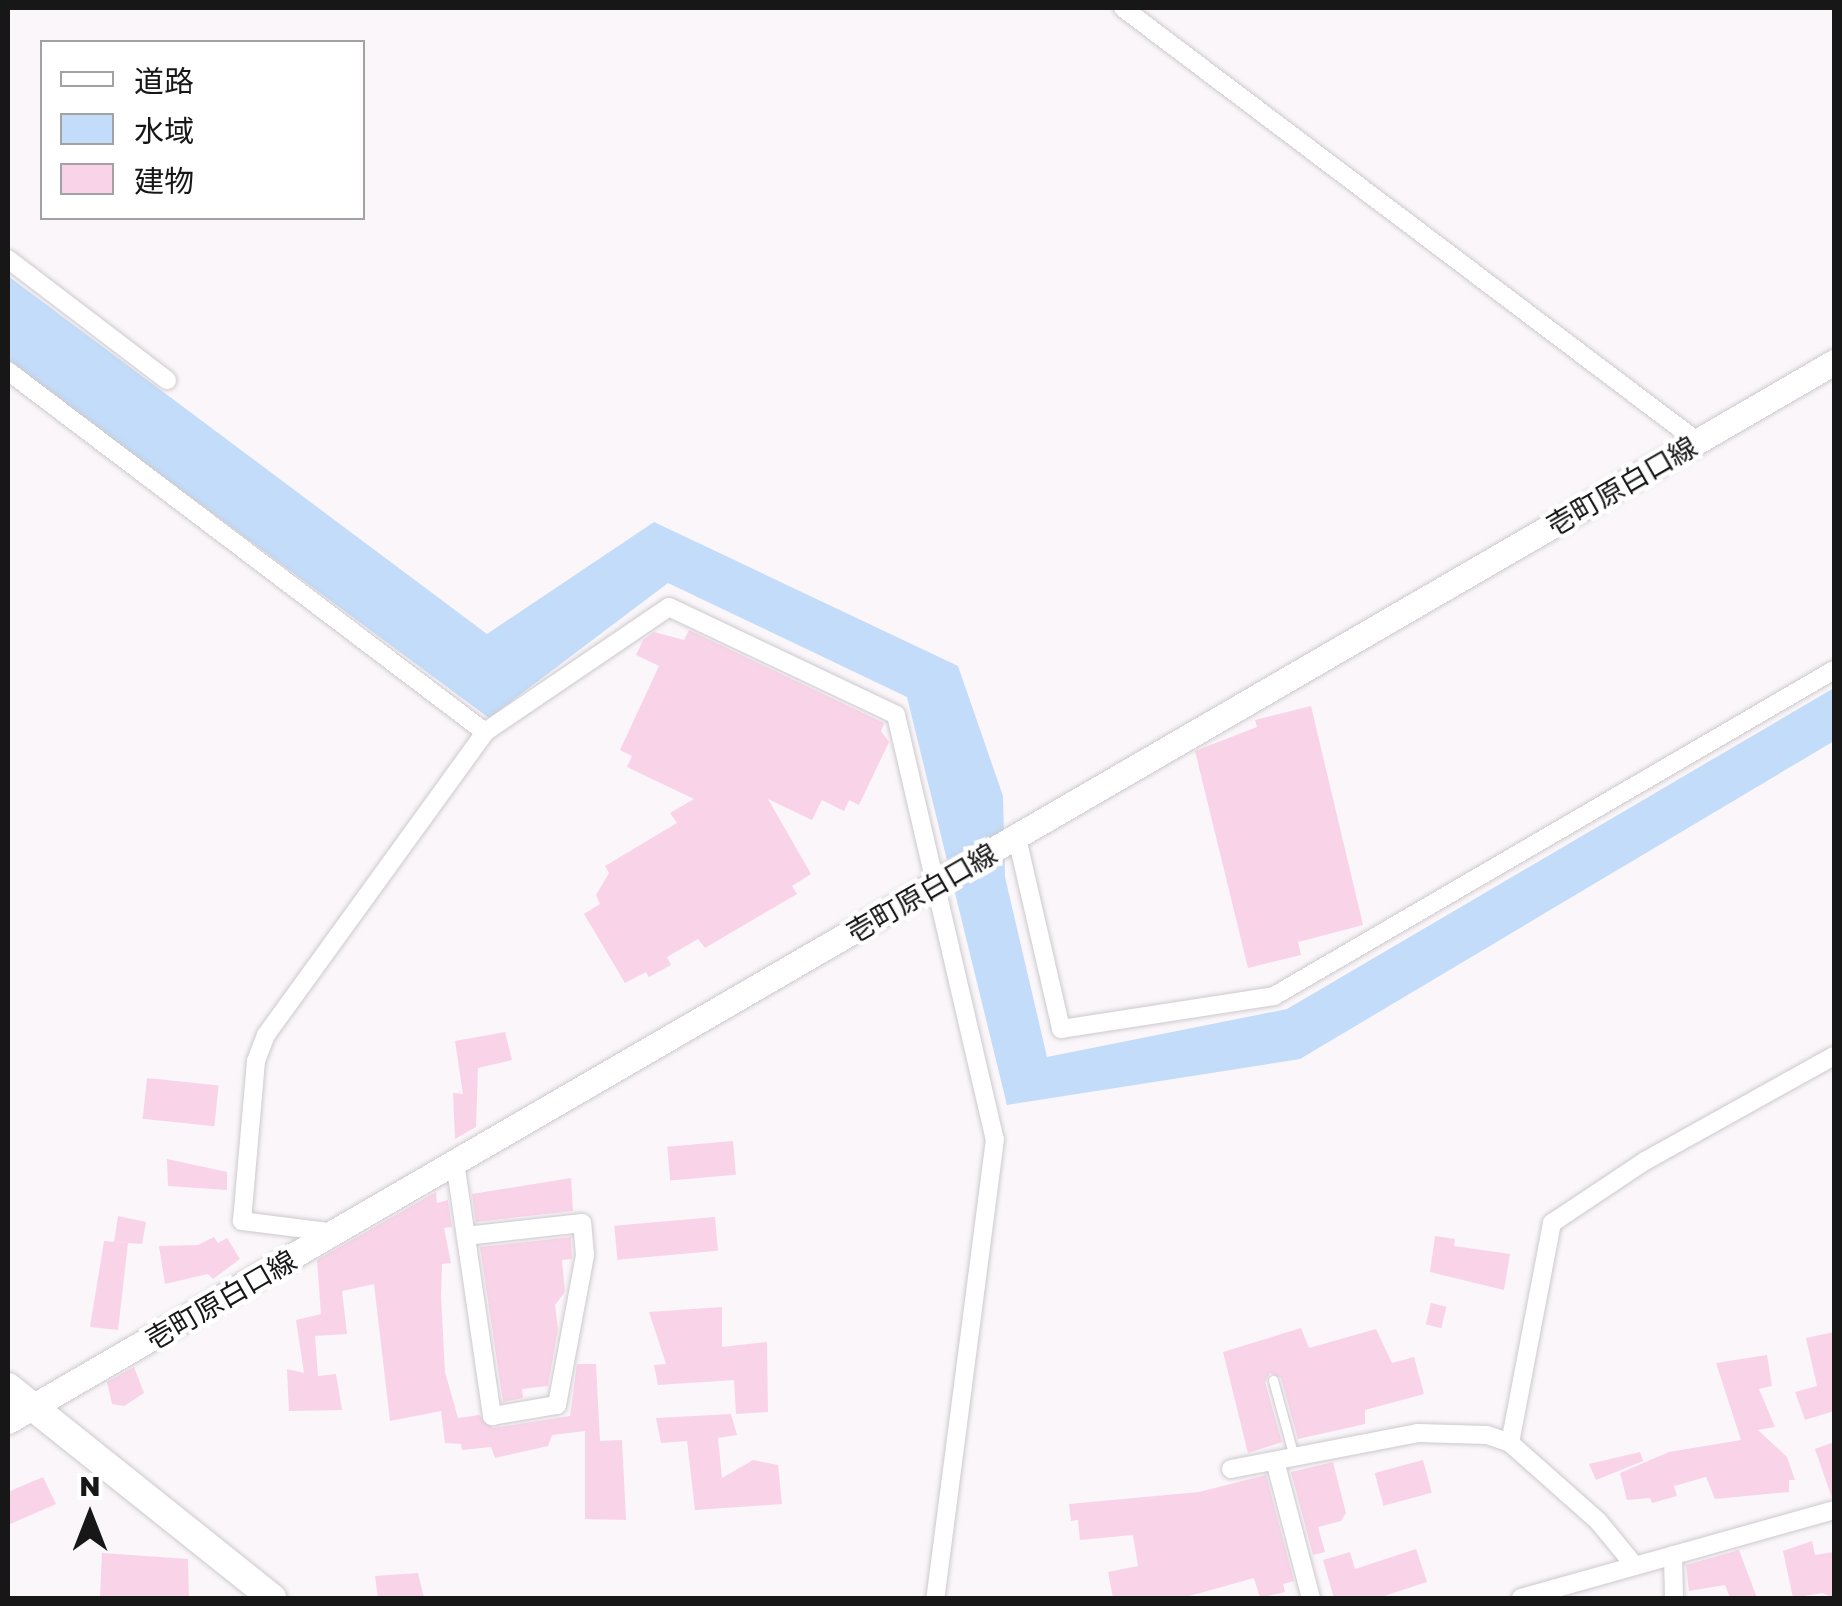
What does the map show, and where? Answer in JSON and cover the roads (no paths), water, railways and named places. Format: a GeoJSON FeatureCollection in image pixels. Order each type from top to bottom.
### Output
{"type":"FeatureCollection","features":[{"type":"Feature","properties":{"kind":"main road","name":"壱町原白口線"},"geometry":{"type":"LineString","coordinates":[[8,1421],[1834,362]]}},
{"type":"Feature","properties":{"kind":"main road"},"geometry":{"type":"LineString","coordinates":[[8,1387],[272,1598]]}},
{"type":"Feature","properties":{"kind":"street"},"geometry":{"type":"LineString","coordinates":[[1123,8],[1698,442]]}},
{"type":"Feature","properties":{"kind":"street"},"geometry":{"type":"LineString","coordinates":[[8,258],[167,380]]}},
{"type":"Feature","properties":{"kind":"street"},"geometry":{"type":"LineString","coordinates":[[8,371],[485,732]]}},
{"type":"Feature","properties":{"kind":"street"},"geometry":{"type":"LineString","coordinates":[[337,1233],[242,1222],[256,1061],[266,1035],[485,732],[669,607],[896,715],[940,881],[995,1139],[935,1598]]}},
{"type":"Feature","properties":{"kind":"street"},"geometry":{"type":"LineString","coordinates":[[1010,841],[1061,1030],[1274,996],[1834,670]]}},
{"type":"Feature","properties":{"kind":"street"},"geometry":{"type":"LineString","coordinates":[[1510,1442],[1552,1223],[1645,1161],[1834,1056]]}},
{"type":"Feature","properties":{"kind":"street"},"geometry":{"type":"LineString","coordinates":[[455,1162],[492,1416],[557,1405],[583,1270],[582,1224],[466,1236]]}},
{"type":"Feature","properties":{"kind":"street"},"geometry":{"type":"LineString","coordinates":[[1231,1469],[1418,1432],[1510,1442],[1598,1521],[1635,1566]]}},
{"type":"Feature","properties":{"kind":"street"},"geometry":{"type":"LineString","coordinates":[[1275,1461],[1312,1598]]}},
{"type":"Feature","properties":{"kind":"street"},"geometry":{"type":"LineString","coordinates":[[1522,1598],[1834,1510]]}},
{"type":"Feature","properties":{"kind":"street"},"geometry":{"type":"LineString","coordinates":[[1673,1555],[1674,1598]]}},
{"type":"Feature","properties":{"kind":"lane"},"geometry":{"type":"LineString","coordinates":[[1274,1380],[1294,1457]]}},
{"type":"Feature","properties":{"kind":"water"},"geometry":{"type":"Polygon","coordinates":[[[8,276],[487,634],[654,522],[958,666],[1003,796],[1005,877],[1047,1057],[1287,1009],[1834,688],[1834,741],[1300,1059],[1007,1105],[907,697],[668,583],[489,718],[8,362],[8,276]]]}}]}
